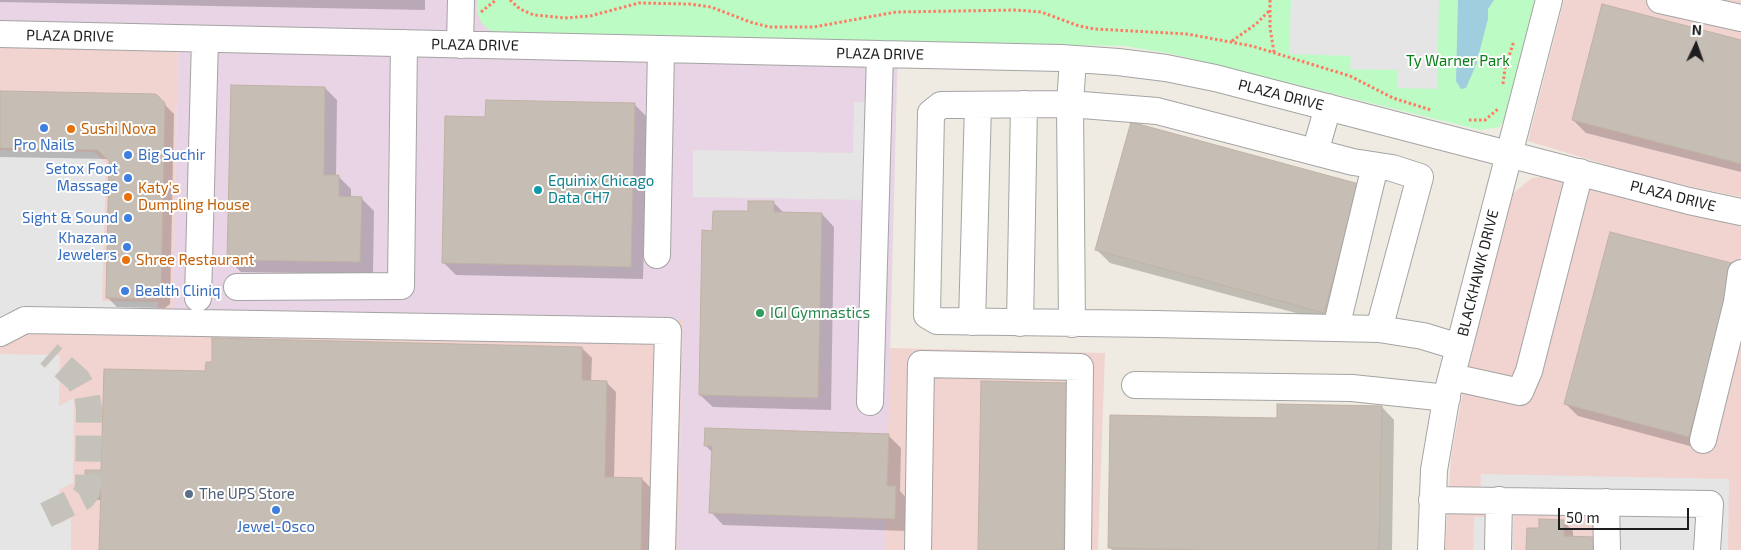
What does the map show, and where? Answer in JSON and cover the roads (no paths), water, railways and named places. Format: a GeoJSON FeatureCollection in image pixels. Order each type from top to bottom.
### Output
{"type":"FeatureCollection","features":[{"type":"Feature","properties":{"kind":"street"},"geometry":{"type":"LineString","coordinates":[[460,44],[461,0]]}},
{"type":"Feature","properties":{"kind":"street","name":"BLACKHAWK DRIVE"},"geometry":{"type":"LineString","coordinates":[[1431,550],[1434,470],[1449,387],[1549,0]]}},
{"type":"Feature","properties":{"kind":"street"},"geometry":{"type":"LineString","coordinates":[[1660,0],[1741,18]]}},
{"type":"Feature","properties":{"kind":"street","name":"PLAZA DRIVE"},"geometry":{"type":"LineString","coordinates":[[0,34],[880,54],[1118,62],[1166,68],[1215,78],[1741,212]]}},
{"type":"Feature","properties":{"kind":"street"},"geometry":{"type":"LineString","coordinates":[[198,298],[205,39]]}},
{"type":"Feature","properties":{"kind":"street"},"geometry":{"type":"LineString","coordinates":[[237,288],[401,286],[404,43]]}},
{"type":"Feature","properties":{"kind":"street"},"geometry":{"type":"LineString","coordinates":[[657,255],[661,49]]}},
{"type":"Feature","properties":{"kind":"street"},"geometry":{"type":"LineString","coordinates":[[870,402],[880,54]]}},
{"type":"Feature","properties":{"kind":"street"},"geometry":{"type":"LineString","coordinates":[[1072,59],[1070,104],[1072,324]]}},
{"type":"Feature","properties":{"kind":"street"},"geometry":{"type":"LineString","coordinates":[[1020,323],[1024,104]]}},
{"type":"Feature","properties":{"kind":"street"},"geometry":{"type":"LineString","coordinates":[[1379,330],[1420,177],[1353,162],[1157,111],[1070,104],[1024,104],[942,105],[931,113],[927,315],[937,321],[1379,330],[1423,336],[1460,347]]}},
{"type":"Feature","properties":{"kind":"street"},"geometry":{"type":"LineString","coordinates":[[972,322],[978,105]]}},
{"type":"Feature","properties":{"kind":"street"},"geometry":{"type":"LineString","coordinates":[[1315,152],[1328,107]]}},
{"type":"Feature","properties":{"kind":"street"},"geometry":{"type":"LineString","coordinates":[[1336,328],[1375,166]]}},
{"type":"Feature","properties":{"kind":"street"},"geometry":{"type":"LineString","coordinates":[[1135,385],[1352,388],[1449,387],[1520,392],[1528,371],[1580,172]]}},
{"type":"Feature","properties":{"kind":"street"},"geometry":{"type":"LineString","coordinates":[[1703,440],[1736,302],[1741,273]]}},
{"type":"Feature","properties":{"kind":"street"},"geometry":{"type":"LineString","coordinates":[[0,333],[25,320],[668,331],[662,550]]}},
{"type":"Feature","properties":{"kind":"street"},"geometry":{"type":"LineString","coordinates":[[918,550],[921,364],[1080,367],[1078,550]]}},
{"type":"Feature","properties":{"kind":"street"},"geometry":{"type":"LineString","coordinates":[[1432,500],[1710,504],[1707,550]]}},
{"type":"Feature","properties":{"kind":"street"},"geometry":{"type":"LineString","coordinates":[[1498,550],[1499,500]]}},
{"type":"Feature","properties":{"kind":"street"},"geometry":{"type":"LineString","coordinates":[[1606,502],[1606,550]]}},
{"type":"Feature","properties":{"kind":"water"},"geometry":{"type":"Polygon","coordinates":[[[1458,0],[1494,0],[1488,9],[1488,19],[1476,65],[1466,88],[1461,89],[1456,81],[1458,0]]]}},
{"type":"Feature","properties":{"kind":"tunnel"},"geometry":{"type":"LineString","coordinates":[[46,515],[83,497],[87,492],[88,485],[89,408],[87,396],[78,380],[49,354]]}},
{"type":"Feature","properties":{"kind":"place","name":"Pro Nails"},"geometry":{"type":"Point","coordinates":[44,128]}},
{"type":"Feature","properties":{"kind":"place","name":"Sushi Nova"},"geometry":{"type":"Point","coordinates":[71,129]}},
{"type":"Feature","properties":{"kind":"place","name":"Big Suchir"},"geometry":{"type":"Point","coordinates":[128,155]}},
{"type":"Feature","properties":{"kind":"place","name":"Setox Foot Massage"},"geometry":{"type":"Point","coordinates":[128,178]}},
{"type":"Feature","properties":{"kind":"place","name":"Equinix Chicago Data CH7"},"geometry":{"type":"Point","coordinates":[538,190]}},
{"type":"Feature","properties":{"kind":"place","name":"Katy's Dumpling House"},"geometry":{"type":"Point","coordinates":[128,197]}},
{"type":"Feature","properties":{"kind":"place","name":"Sight & Sound"},"geometry":{"type":"Point","coordinates":[128,218]}},
{"type":"Feature","properties":{"kind":"place","name":"Khazana Jewelers"},"geometry":{"type":"Point","coordinates":[127,247]}},
{"type":"Feature","properties":{"kind":"place","name":"Shree Restaurant"},"geometry":{"type":"Point","coordinates":[126,260]}},
{"type":"Feature","properties":{"kind":"place","name":"Bealth Cliniq"},"geometry":{"type":"Point","coordinates":[125,291]}},
{"type":"Feature","properties":{"kind":"place","name":"IGI Gymnastics"},"geometry":{"type":"Point","coordinates":[760,313]}},
{"type":"Feature","properties":{"kind":"place","name":"The UPS Store"},"geometry":{"type":"Point","coordinates":[189,494]}},
{"type":"Feature","properties":{"kind":"place","name":"Jewel-Osco"},"geometry":{"type":"Point","coordinates":[276,510]}},
{"type":"Feature","properties":{"kind":"park label","name":"Ty Warner Park"},"geometry":{"type":"Point","coordinates":[1458,61]}}]}
